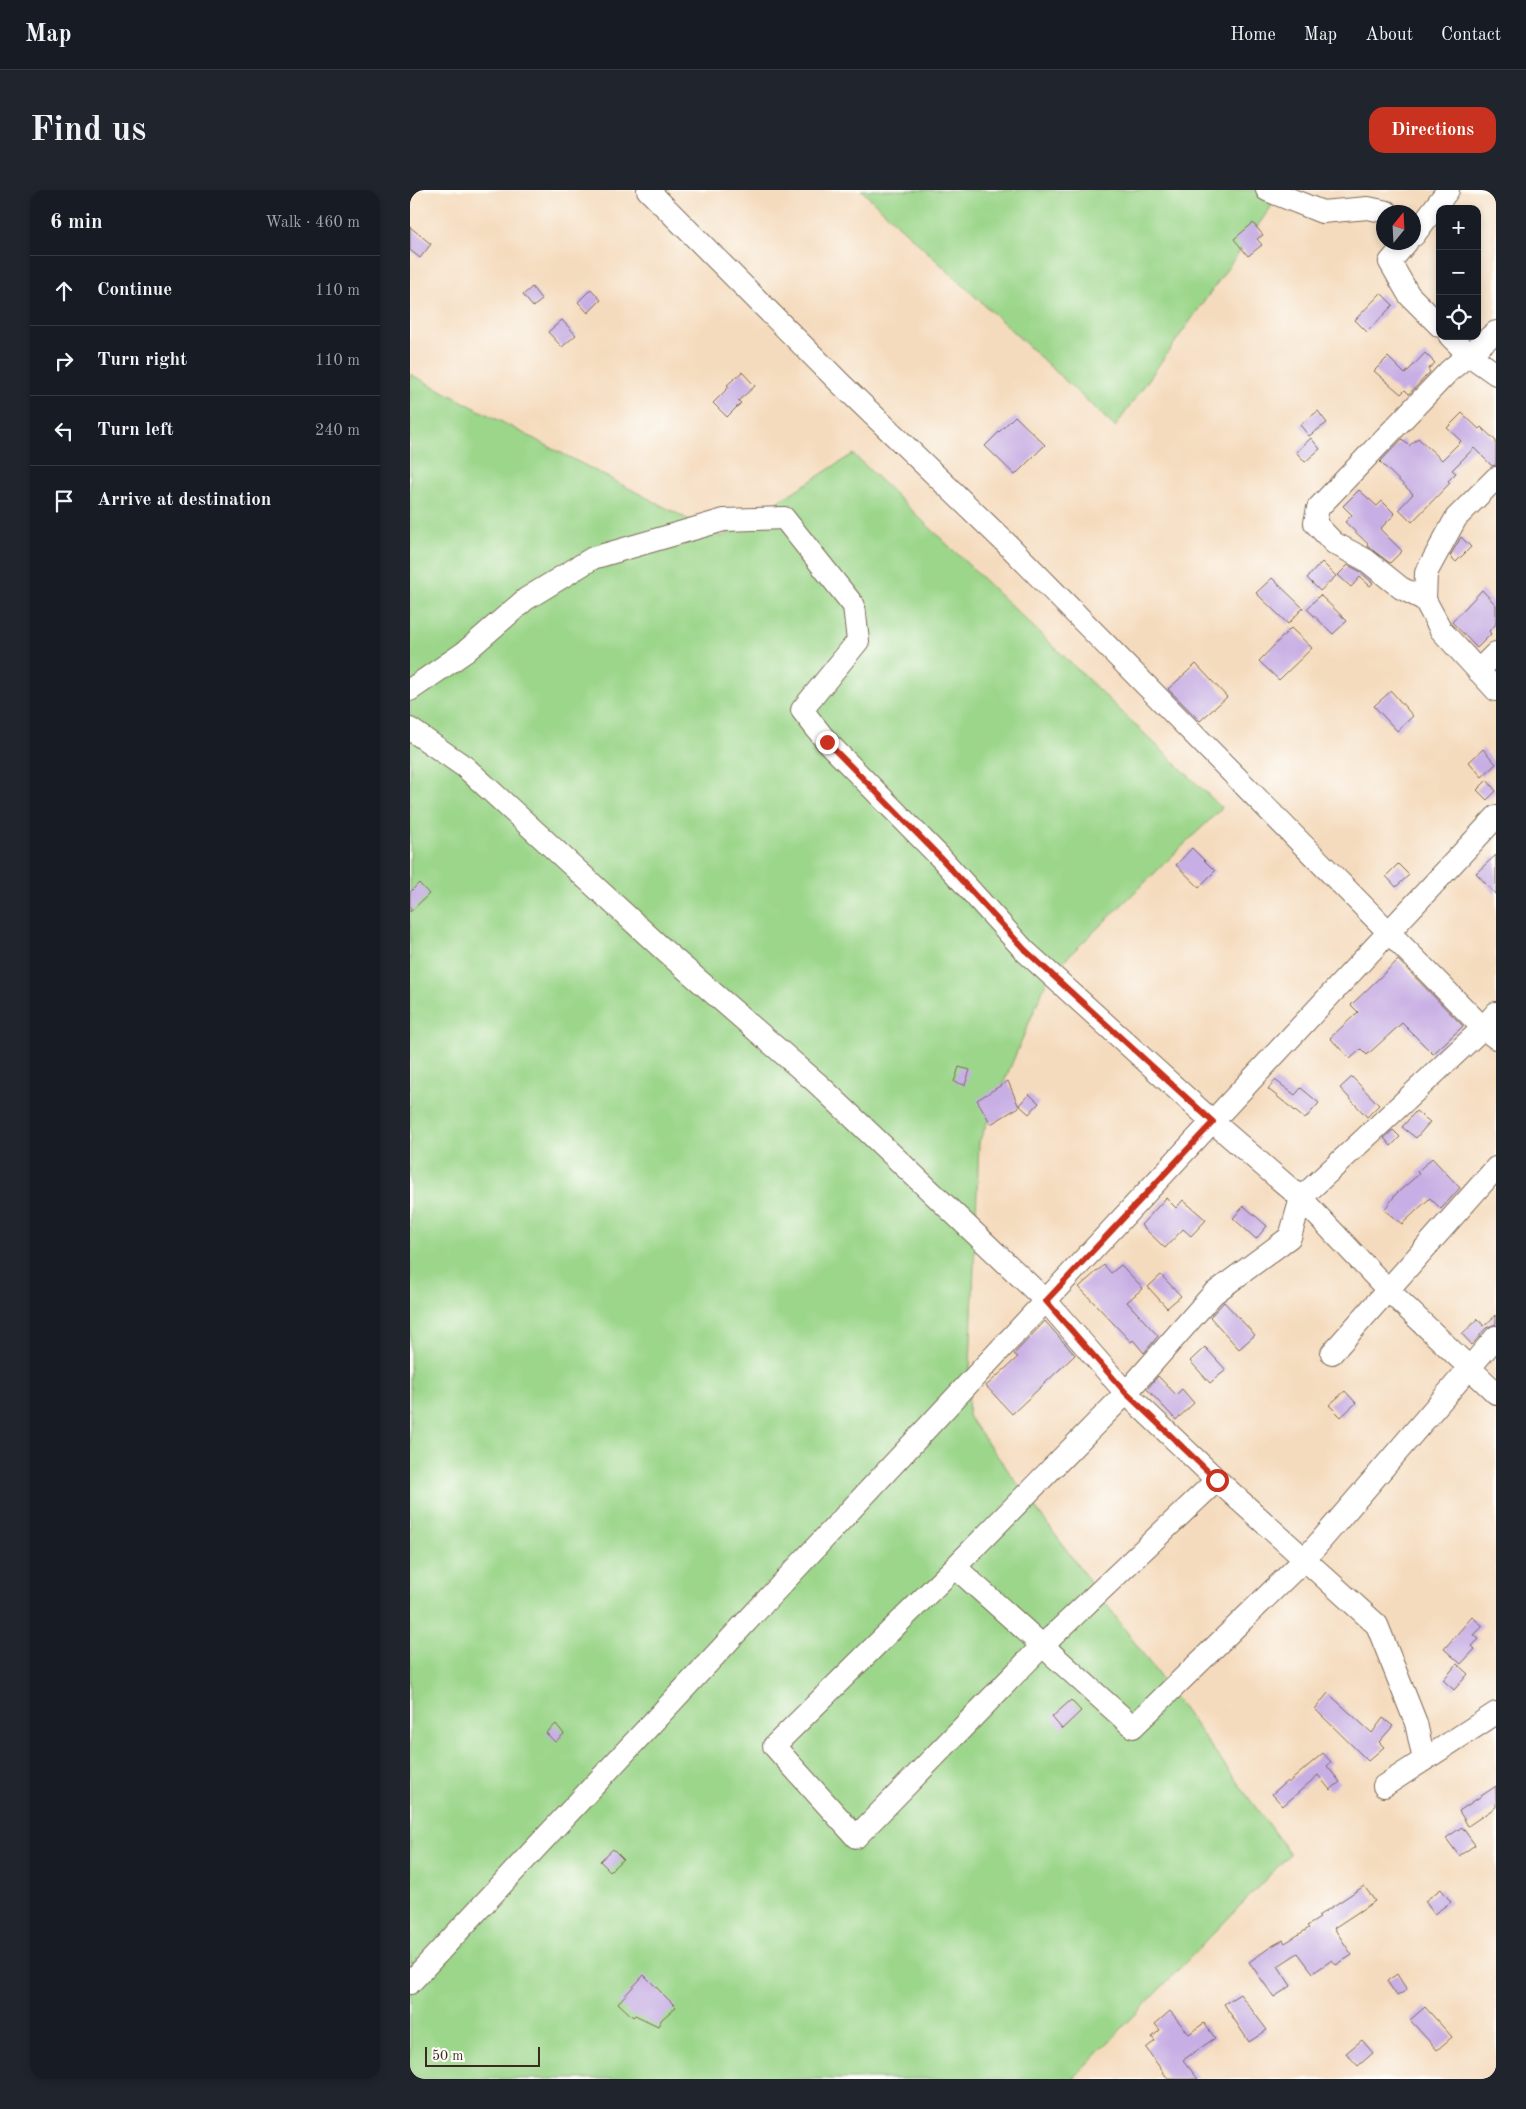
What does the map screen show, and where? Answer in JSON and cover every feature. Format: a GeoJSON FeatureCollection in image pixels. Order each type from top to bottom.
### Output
{"type":"FeatureCollection","features":[{"type":"Feature","properties":{"kind":"street"},"geometry":{"type":"LineString","coordinates":[[648,190],[840,383],[1010,547],[1388,933],[1492,1026],[1301,1198],[1290,1237],[1213,1294],[1126,1393],[955,1567],[774,1746],[856,1837],[1042,1646],[1217,1480]]}},
{"type":"Feature","properties":{"kind":"street"},"geometry":{"type":"LineString","coordinates":[[1267,190],[1322,212],[1372,203]]}},
{"type":"Feature","properties":{"kind":"street"},"geometry":{"type":"LineString","coordinates":[[1421,220],[1448,190]]}},
{"type":"Feature","properties":{"kind":"street"},"geometry":{"type":"LineString","coordinates":[[1400,250],[1390,262],[1409,295],[1436,322]]}},
{"type":"Feature","properties":{"kind":"street"},"geometry":{"type":"LineString","coordinates":[[1496,332],[1449,371],[1318,508],[1316,523],[1334,543],[1366,560],[1401,588],[1424,600],[1441,630],[1496,690]]}},
{"type":"Feature","properties":{"kind":"street"},"geometry":{"type":"LineString","coordinates":[[1454,340],[1469,355],[1496,374]]}},
{"type":"Feature","properties":{"kind":"street"},"geometry":{"type":"LineString","coordinates":[[1424,600],[1426,573],[1456,518],[1496,478]]}},
{"type":"Feature","properties":{"kind":"street"},"geometry":{"type":"LineString","coordinates":[[410,690],[465,652],[526,599],[593,558],[724,520],[784,518],[854,606],[858,641],[802,710],[827,742],[941,858],[1025,950],[1213,1122],[1301,1198],[1388,1290],[1496,1393]]}},
{"type":"Feature","properties":{"kind":"street"},"geometry":{"type":"LineString","coordinates":[[1478,671],[1496,653]]}},
{"type":"Feature","properties":{"kind":"street"},"geometry":{"type":"LineString","coordinates":[[410,729],[465,767],[666,952],[818,1084],[1046,1301],[1126,1393],[1217,1480],[1377,1626],[1416,1723],[1424,1760]]}},
{"type":"Feature","properties":{"kind":"street"},"geometry":{"type":"LineString","coordinates":[[410,1983],[1496,817]]}},
{"type":"Feature","properties":{"kind":"street"},"geometry":{"type":"LineString","coordinates":[[1332,1353],[1496,1168]]}},
{"type":"Feature","properties":{"kind":"street"},"geometry":{"type":"LineString","coordinates":[[955,1567],[1133,1727],[1305,1559],[1496,1337]]}},
{"type":"Feature","properties":{"kind":"street"},"geometry":{"type":"LineString","coordinates":[[1384,1786],[1496,1713]]}},
{"type":"Feature","properties":{"kind":"green space"},"geometry":{"type":"Polygon","coordinates":[[[861,190],[1283,190],[1115,427],[861,190]]]}},
{"type":"Feature","properties":{"kind":"green space"},"geometry":{"type":"Polygon","coordinates":[[[410,374],[722,537],[853,454],[1222,808],[1049,975],[979,1142],[968,1416],[1290,1854],[1075,2079],[410,2079],[410,374]]]}},
{"type":"Feature","properties":{"kind":"building"},"geometry":{"type":"Polygon","coordinates":[[[1253,223],[1263,235],[1257,239],[1262,245],[1248,256],[1234,239],[1253,223]]]}},
{"type":"Feature","properties":{"kind":"building"},"geometry":{"type":"Polygon","coordinates":[[[410,227],[431,244],[420,258],[410,250],[410,227]]]}},
{"type":"Feature","properties":{"kind":"building"},"geometry":{"type":"Polygon","coordinates":[[[532,287],[542,300],[533,307],[523,295],[532,287]]]}},
{"type":"Feature","properties":{"kind":"building"},"geometry":{"type":"Polygon","coordinates":[[[591,289],[601,300],[588,313],[578,302],[591,289]]]}},
{"type":"Feature","properties":{"kind":"building"},"geometry":{"type":"Polygon","coordinates":[[[1381,293],[1393,305],[1367,332],[1355,320],[1381,293]]]}},
{"type":"Feature","properties":{"kind":"building"},"geometry":{"type":"Polygon","coordinates":[[[562,320],[576,335],[562,347],[548,332],[562,320]]]}},
{"type":"Feature","properties":{"kind":"building"},"geometry":{"type":"Polygon","coordinates":[[[1425,353],[1435,363],[1428,369],[1430,372],[1409,394],[1405,390],[1401,394],[1374,371],[1388,357],[1405,374],[1425,353]]]}},
{"type":"Feature","properties":{"kind":"building"},"geometry":{"type":"Polygon","coordinates":[[[742,372],[755,386],[738,401],[741,403],[727,417],[713,403],[729,387],[727,385],[742,372]]]}},
{"type":"Feature","properties":{"kind":"building"},"geometry":{"type":"Polygon","coordinates":[[[1318,411],[1327,423],[1309,436],[1300,425],[1318,411]]]}},
{"type":"Feature","properties":{"kind":"building"},"geometry":{"type":"Polygon","coordinates":[[[1462,413],[1479,429],[1481,427],[1496,441],[1496,465],[1492,466],[1474,448],[1452,470],[1456,473],[1448,481],[1450,483],[1412,522],[1399,509],[1413,494],[1380,462],[1402,439],[1409,446],[1418,438],[1442,460],[1461,441],[1447,428],[1462,413]]]}},
{"type":"Feature","properties":{"kind":"building"},"geometry":{"type":"Polygon","coordinates":[[[1015,416],[1045,445],[1015,475],[985,446],[1015,416]]]}},
{"type":"Feature","properties":{"kind":"building"},"geometry":{"type":"Polygon","coordinates":[[[1311,438],[1320,449],[1305,462],[1296,452],[1311,438]]]}},
{"type":"Feature","properties":{"kind":"building"},"geometry":{"type":"Polygon","coordinates":[[[1359,490],[1377,506],[1382,501],[1395,514],[1380,529],[1402,551],[1390,563],[1367,546],[1368,544],[1345,522],[1352,515],[1343,506],[1359,490]]]}},
{"type":"Feature","properties":{"kind":"building"},"geometry":{"type":"Polygon","coordinates":[[[1461,537],[1471,547],[1456,562],[1450,556],[1461,537]]]}},
{"type":"Feature","properties":{"kind":"building"},"geometry":{"type":"Polygon","coordinates":[[[1322,562],[1336,576],[1320,591],[1307,578],[1322,562]]]}},
{"type":"Feature","properties":{"kind":"building"},"geometry":{"type":"Polygon","coordinates":[[[1348,565],[1359,571],[1373,583],[1370,586],[1360,577],[1351,587],[1338,575],[1348,565]]]}},
{"type":"Feature","properties":{"kind":"building"},"geometry":{"type":"Polygon","coordinates":[[[1272,578],[1303,608],[1288,624],[1256,593],[1272,578]]]}},
{"type":"Feature","properties":{"kind":"building"},"geometry":{"type":"Polygon","coordinates":[[[1482,590],[1496,605],[1496,624],[1489,631],[1491,634],[1477,648],[1452,622],[1482,590]]]}},
{"type":"Feature","properties":{"kind":"building"},"geometry":{"type":"Polygon","coordinates":[[[1320,595],[1347,621],[1333,634],[1307,609],[1320,595]]]}},
{"type":"Feature","properties":{"kind":"building"},"geometry":{"type":"Polygon","coordinates":[[[1291,628],[1312,648],[1279,680],[1259,661],[1291,628]]]}},
{"type":"Feature","properties":{"kind":"building"},"geometry":{"type":"Polygon","coordinates":[[[1196,664],[1227,697],[1200,721],[1168,689],[1196,664]]]}},
{"type":"Feature","properties":{"kind":"building"},"geometry":{"type":"Polygon","coordinates":[[[1391,691],[1413,716],[1397,731],[1374,706],[1391,691]]]}},
{"type":"Feature","properties":{"kind":"building"},"geometry":{"type":"Polygon","coordinates":[[[1483,749],[1496,764],[1482,777],[1469,762],[1483,749]]]}},
{"type":"Feature","properties":{"kind":"building"},"geometry":{"type":"Polygon","coordinates":[[[1487,780],[1496,791],[1487,800],[1477,790],[1487,780]]]}},
{"type":"Feature","properties":{"kind":"building"},"geometry":{"type":"Polygon","coordinates":[[[1192,848],[1215,871],[1199,887],[1176,865],[1192,848]]]}},
{"type":"Feature","properties":{"kind":"building"},"geometry":{"type":"Polygon","coordinates":[[[1496,855],[1496,895],[1476,873],[1496,855]]]}},
{"type":"Feature","properties":{"kind":"building"},"geometry":{"type":"Polygon","coordinates":[[[1398,864],[1409,875],[1396,887],[1386,876],[1398,864]]]}},
{"type":"Feature","properties":{"kind":"building"},"geometry":{"type":"Polygon","coordinates":[[[419,883],[429,894],[410,912],[410,892],[419,883]]]}},
{"type":"Feature","properties":{"kind":"building"},"geometry":{"type":"Polygon","coordinates":[[[1398,960],[1463,1026],[1433,1054],[1402,1023],[1367,1055],[1361,1049],[1350,1059],[1330,1038],[1358,1012],[1351,1005],[1398,960]]]}},
{"type":"Feature","properties":{"kind":"building"},"geometry":{"type":"Polygon","coordinates":[[[959,1067],[970,1070],[965,1085],[954,1082],[959,1067]]]}},
{"type":"Feature","properties":{"kind":"building"},"geometry":{"type":"Polygon","coordinates":[[[1352,1077],[1379,1105],[1367,1117],[1340,1088],[1352,1077]]]}},
{"type":"Feature","properties":{"kind":"building"},"geometry":{"type":"Polygon","coordinates":[[[1275,1080],[1295,1095],[1301,1088],[1319,1103],[1305,1119],[1268,1089],[1275,1080]]]}},
{"type":"Feature","properties":{"kind":"building"},"geometry":{"type":"Polygon","coordinates":[[[1008,1081],[1019,1107],[991,1124],[977,1100],[1008,1081]]]}},
{"type":"Feature","properties":{"kind":"building"},"geometry":{"type":"Polygon","coordinates":[[[1029,1094],[1039,1103],[1029,1114],[1019,1105],[1029,1094]]]}},
{"type":"Feature","properties":{"kind":"building"},"geometry":{"type":"Polygon","coordinates":[[[1416,1111],[1430,1122],[1416,1138],[1402,1127],[1416,1111]]]}},
{"type":"Feature","properties":{"kind":"building"},"geometry":{"type":"Polygon","coordinates":[[[1393,1130],[1400,1137],[1391,1146],[1384,1138],[1393,1130]]]}},
{"type":"Feature","properties":{"kind":"building"},"geometry":{"type":"Polygon","coordinates":[[[1432,1158],[1460,1188],[1441,1209],[1430,1198],[1402,1224],[1384,1210],[1396,1194],[1419,1174],[1417,1172],[1432,1158]]]}},
{"type":"Feature","properties":{"kind":"building"},"geometry":{"type":"Polygon","coordinates":[[[1166,1198],[1176,1208],[1183,1200],[1206,1220],[1191,1236],[1183,1229],[1165,1248],[1141,1225],[1166,1198]]]}},
{"type":"Feature","properties":{"kind":"building"},"geometry":{"type":"Polygon","coordinates":[[[1244,1206],[1267,1226],[1256,1239],[1233,1218],[1244,1206]]]}},
{"type":"Feature","properties":{"kind":"building"},"geometry":{"type":"Polygon","coordinates":[[[1104,1265],[1111,1273],[1121,1265],[1143,1288],[1127,1302],[1158,1336],[1144,1353],[1133,1340],[1131,1342],[1079,1287],[1104,1265]]]}},
{"type":"Feature","properties":{"kind":"building"},"geometry":{"type":"Polygon","coordinates":[[[1161,1275],[1181,1296],[1167,1308],[1148,1287],[1161,1275]]]}},
{"type":"Feature","properties":{"kind":"building"},"geometry":{"type":"Polygon","coordinates":[[[1224,1302],[1255,1335],[1239,1349],[1210,1317],[1224,1302]]]}},
{"type":"Feature","properties":{"kind":"building"},"geometry":{"type":"Polygon","coordinates":[[[1496,1315],[1496,1324],[1486,1328],[1472,1345],[1462,1334],[1478,1319],[1484,1326],[1496,1315]]]}},
{"type":"Feature","properties":{"kind":"building"},"geometry":{"type":"Polygon","coordinates":[[[1045,1321],[1075,1355],[1012,1414],[986,1386],[1018,1357],[1014,1354],[1045,1321]]]}},
{"type":"Feature","properties":{"kind":"building"},"geometry":{"type":"Polygon","coordinates":[[[1205,1347],[1226,1370],[1210,1383],[1190,1361],[1205,1347]]]}},
{"type":"Feature","properties":{"kind":"building"},"geometry":{"type":"Polygon","coordinates":[[[1158,1376],[1176,1395],[1182,1389],[1194,1403],[1176,1420],[1147,1389],[1158,1376]]]}},
{"type":"Feature","properties":{"kind":"building"},"geometry":{"type":"Polygon","coordinates":[[[1345,1391],[1356,1403],[1341,1417],[1329,1405],[1345,1391]]]}},
{"type":"Feature","properties":{"kind":"building"},"geometry":{"type":"Polygon","coordinates":[[[1472,1617],[1483,1626],[1474,1635],[1479,1639],[1472,1646],[1475,1649],[1461,1664],[1444,1649],[1472,1617]]]}},
{"type":"Feature","properties":{"kind":"building"},"geometry":{"type":"Polygon","coordinates":[[[1457,1664],[1468,1674],[1454,1690],[1443,1680],[1457,1664]]]}},
{"type":"Feature","properties":{"kind":"building"},"geometry":{"type":"Polygon","coordinates":[[[1328,1693],[1372,1733],[1383,1718],[1393,1726],[1379,1742],[1384,1747],[1368,1761],[1315,1709],[1328,1693]]]}},
{"type":"Feature","properties":{"kind":"building"},"geometry":{"type":"Polygon","coordinates":[[[1071,1700],[1081,1711],[1062,1729],[1052,1717],[1071,1700]]]}},
{"type":"Feature","properties":{"kind":"building"},"geometry":{"type":"Polygon","coordinates":[[[556,1724],[564,1734],[555,1742],[546,1733],[556,1724]]]}},
{"type":"Feature","properties":{"kind":"building"},"geometry":{"type":"Polygon","coordinates":[[[1323,1753],[1331,1762],[1327,1766],[1340,1782],[1330,1790],[1318,1775],[1283,1806],[1272,1794],[1323,1753]]]}},
{"type":"Feature","properties":{"kind":"building"},"geometry":{"type":"Polygon","coordinates":[[[1496,1786],[1496,1807],[1468,1826],[1459,1811],[1496,1786]]]}},
{"type":"Feature","properties":{"kind":"building"},"geometry":{"type":"Polygon","coordinates":[[[1462,1827],[1475,1845],[1459,1856],[1446,1838],[1462,1827]]]}},
{"type":"Feature","properties":{"kind":"building"},"geometry":{"type":"Polygon","coordinates":[[[613,1849],[623,1859],[610,1871],[600,1861],[613,1849]]]}},
{"type":"Feature","properties":{"kind":"building"},"geometry":{"type":"Polygon","coordinates":[[[1364,1886],[1375,1901],[1334,1928],[1352,1955],[1336,1965],[1332,1960],[1313,1973],[1298,1953],[1278,1966],[1291,1986],[1274,1997],[1249,1962],[1272,1946],[1283,1940],[1285,1943],[1309,1928],[1307,1926],[1320,1918],[1318,1916],[1364,1886]]]}},
{"type":"Feature","properties":{"kind":"building"},"geometry":{"type":"Polygon","coordinates":[[[1441,1889],[1451,1902],[1434,1914],[1425,1901],[1441,1889]]]}},
{"type":"Feature","properties":{"kind":"building"},"geometry":{"type":"Polygon","coordinates":[[[1397,1974],[1407,1990],[1397,1996],[1387,1981],[1397,1974]]]}},
{"type":"Feature","properties":{"kind":"building"},"geometry":{"type":"Polygon","coordinates":[[[644,1975],[676,2007],[662,2019],[658,2026],[635,2015],[633,2017],[618,2003],[644,1975]]]}},
{"type":"Feature","properties":{"kind":"building"},"geometry":{"type":"Polygon","coordinates":[[[1240,1994],[1267,2030],[1249,2042],[1224,2004],[1240,1994]]]}},
{"type":"Feature","properties":{"kind":"building"},"geometry":{"type":"Polygon","coordinates":[[[1425,2007],[1452,2037],[1437,2050],[1410,2020],[1425,2007]]]}},
{"type":"Feature","properties":{"kind":"building"},"geometry":{"type":"Polygon","coordinates":[[[1170,2011],[1189,2034],[1204,2023],[1215,2038],[1183,2060],[1198,2079],[1168,2079],[1146,2048],[1155,2041],[1152,2037],[1160,2030],[1155,2024],[1170,2011]]]}},
{"type":"Feature","properties":{"kind":"building"},"geometry":{"type":"Polygon","coordinates":[[[1362,2040],[1373,2053],[1358,2066],[1346,2053],[1362,2040]]]}},
{"type":"Feature","properties":{"kind":"route"},"geometry":{"type":"LineString","coordinates":[[827,742],[941,858],[1025,950],[1213,1122],[1046,1301],[1126,1393],[1217,1480]]}}]}
